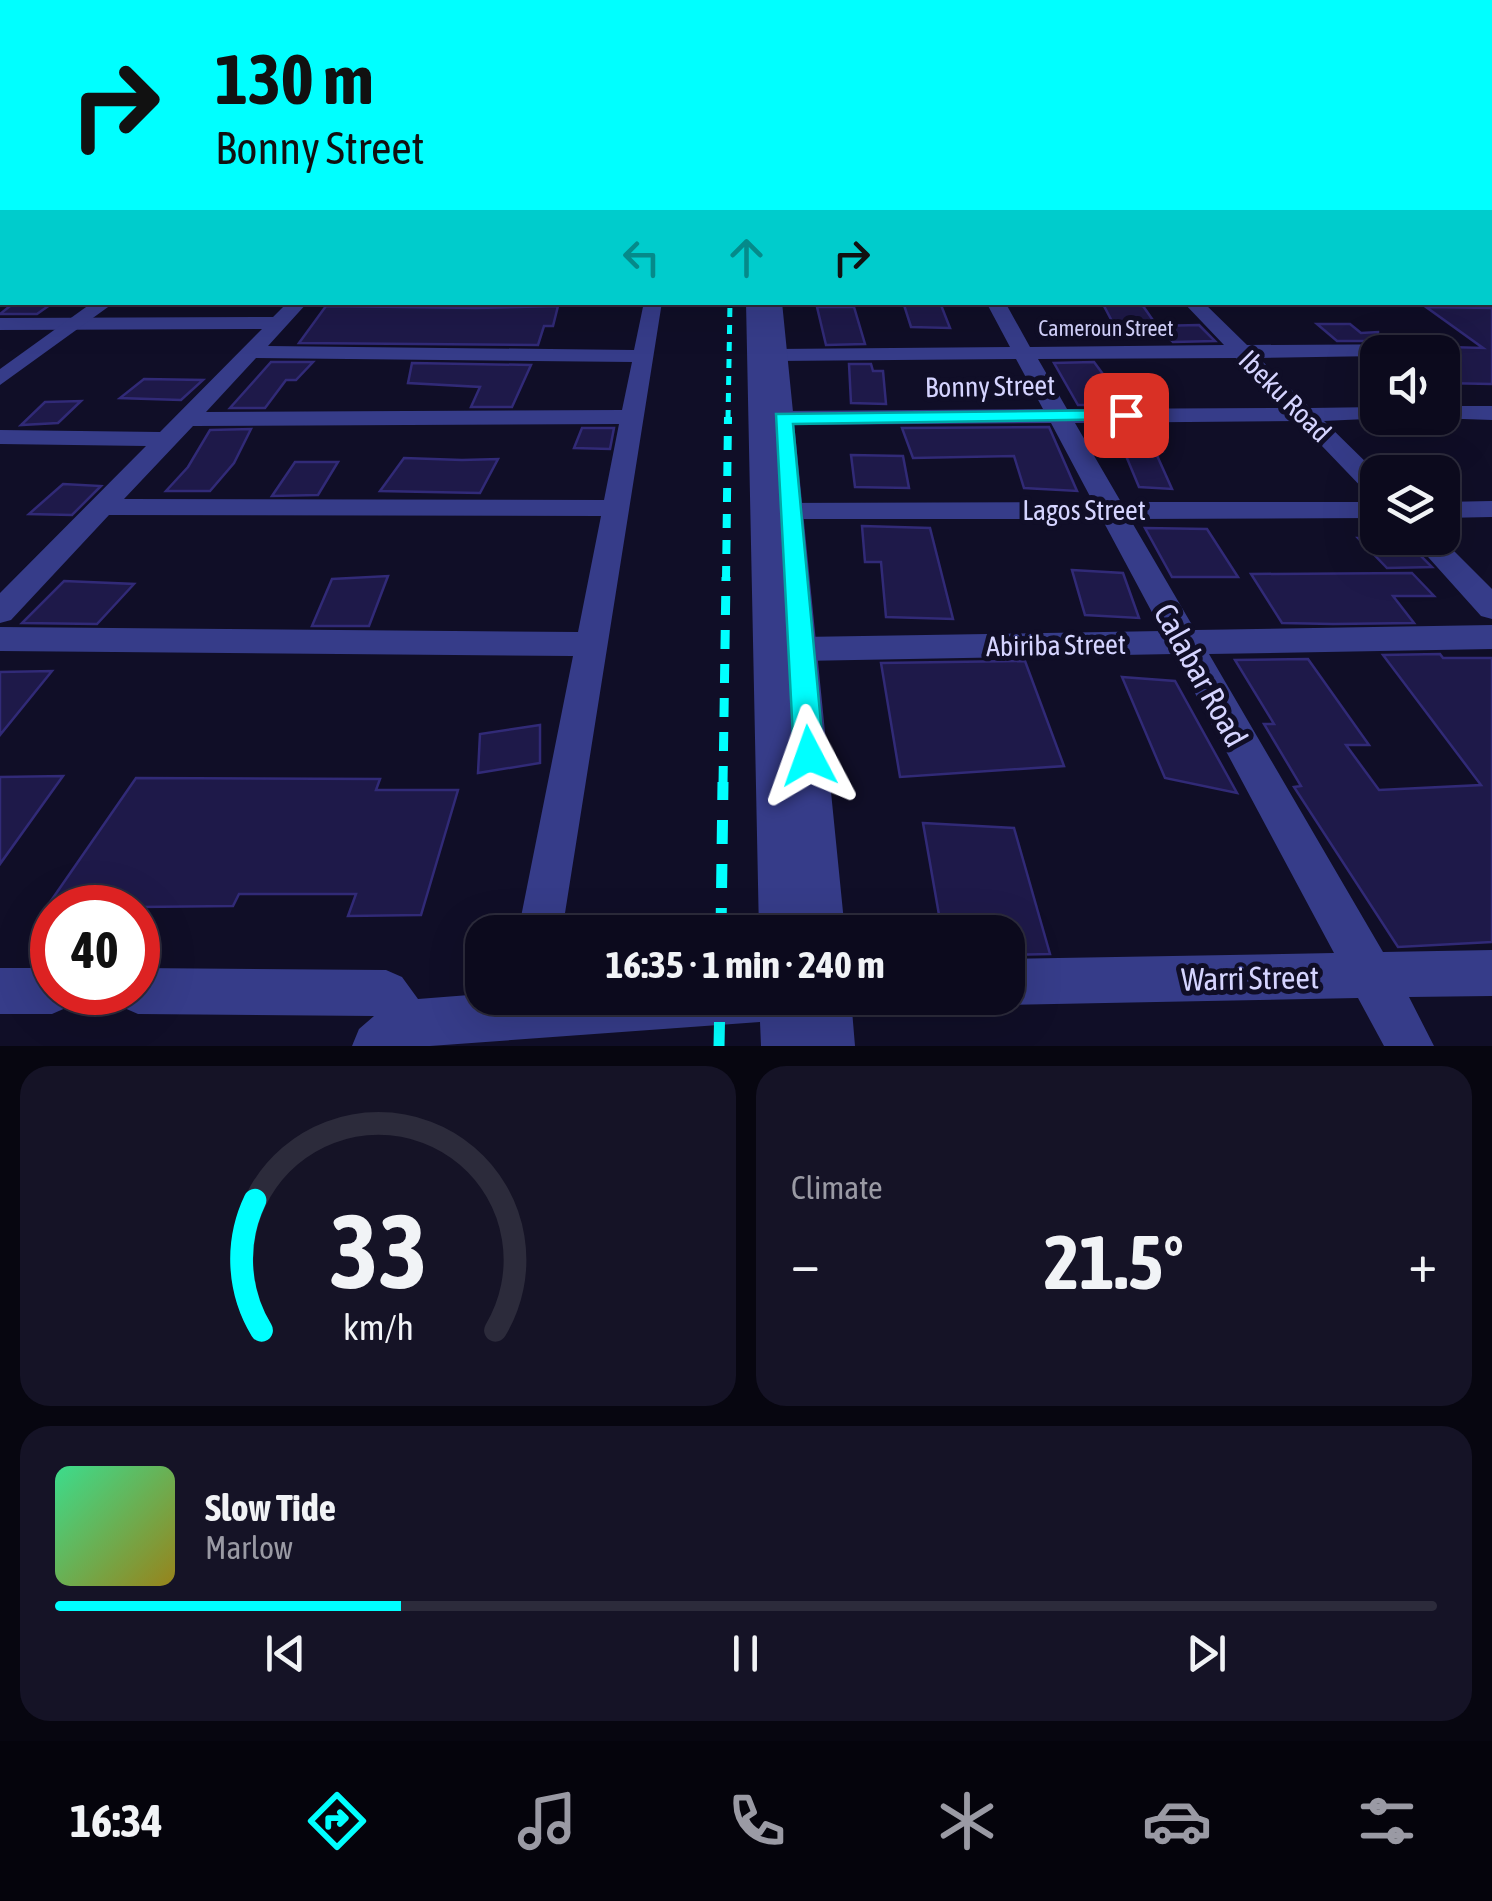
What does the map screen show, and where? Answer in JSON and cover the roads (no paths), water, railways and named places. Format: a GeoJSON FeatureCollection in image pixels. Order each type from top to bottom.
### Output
{"type":"FeatureCollection","features":[{"type":"Feature","properties":{"kind":"street"},"geometry":{"type":"LineString","coordinates":[[0,379],[102,305]]}},
{"type":"Feature","properties":{"kind":"street"},"geometry":{"type":"LineString","coordinates":[[0,612],[297,305]]}},
{"type":"Feature","properties":{"kind":"street"},"geometry":{"type":"LineString","coordinates":[[543,915],[652,305]]}},
{"type":"Feature","properties":{"kind":"street"},"geometry":{"type":"LineString","coordinates":[[755,305],[776,511],[801,650],[822,915]]}},
{"type":"Feature","properties":{"kind":"street"},"geometry":{"type":"LineString","coordinates":[[773,305],[783,418],[776,511],[780,915]]}},
{"type":"Feature","properties":{"kind":"street","name":"Calabar Road"},"geometry":{"type":"LineString","coordinates":[[996,305],[1410,1046]]}},
{"type":"Feature","properties":{"kind":"street","name":"Ibeku Road"},"geometry":{"type":"LineString","coordinates":[[1195,305],[1360,471]]}},
{"type":"Feature","properties":{"kind":"street"},"geometry":{"type":"LineString","coordinates":[[0,324],[280,323]]}},
{"type":"Feature","properties":{"kind":"street"},"geometry":{"type":"LineString","coordinates":[[252,352],[644,356]]}},
{"type":"Feature","properties":{"kind":"street","name":"Cameroun Street"},"geometry":{"type":"LineString","coordinates":[[775,354],[1360,352]]}},
{"type":"Feature","properties":{"kind":"street"},"geometry":{"type":"LineString","coordinates":[[1460,413],[1492,413]]}},
{"type":"Feature","properties":{"kind":"street","name":"Bonny Street"},"geometry":{"type":"LineString","coordinates":[[783,418],[1360,414]]}},
{"type":"Feature","properties":{"kind":"street"},"geometry":{"type":"LineString","coordinates":[[188,419],[634,417]]}},
{"type":"Feature","properties":{"kind":"street"},"geometry":{"type":"LineString","coordinates":[[0,438],[169,438]]}},
{"type":"Feature","properties":{"kind":"street"},"geometry":{"type":"LineString","coordinates":[[104,508],[614,508]]}},
{"type":"Feature","properties":{"kind":"street"},"geometry":{"type":"LineString","coordinates":[[1460,510],[1492,509]]}},
{"type":"Feature","properties":{"kind":"street","name":"Lagos Street"},"geometry":{"type":"LineString","coordinates":[[776,511],[1360,510]]}},
{"type":"Feature","properties":{"kind":"street"},"geometry":{"type":"LineString","coordinates":[[1441,555],[1492,608]]}},
{"type":"Feature","properties":{"kind":"street","name":"Abiriba Street"},"geometry":{"type":"LineString","coordinates":[[801,650],[1492,637]]}},
{"type":"Feature","properties":{"kind":"street"},"geometry":{"type":"LineString","coordinates":[[0,639],[589,644]]}},
{"type":"Feature","properties":{"kind":"street","name":"Warri Street"},"geometry":{"type":"LineString","coordinates":[[1025,982],[1492,974]]}},
{"type":"Feature","properties":{"kind":"street"},"geometry":{"type":"LineString","coordinates":[[0,991],[30,991]]}},
{"type":"Feature","properties":{"kind":"street"},"geometry":{"type":"LineString","coordinates":[[160,992],[386,993],[392,1035],[482,1015]]}},
{"type":"Feature","properties":{"kind":"street"},"geometry":{"type":"LineString","coordinates":[[784,1015],[785,1046]]}},
{"type":"Feature","properties":{"kind":"street"},"geometry":{"type":"LineString","coordinates":[[829,1015],[832,1046]]}},
{"type":"Feature","properties":{"kind":"railway"},"geometry":{"type":"LineString","coordinates":[[728,419],[730,305]]}},
{"type":"Feature","properties":{"kind":"railway"},"geometry":{"type":"LineString","coordinates":[[726,580],[728,417]]}},
{"type":"Feature","properties":{"kind":"railway"},"geometry":{"type":"LineString","coordinates":[[723,785],[726,577]]}},
{"type":"Feature","properties":{"kind":"railway"},"geometry":{"type":"LineString","coordinates":[[721,915],[723,782]]}},
{"type":"Feature","properties":{"kind":"railway"},"geometry":{"type":"LineString","coordinates":[[719,1046],[720,1015]]}}]}
